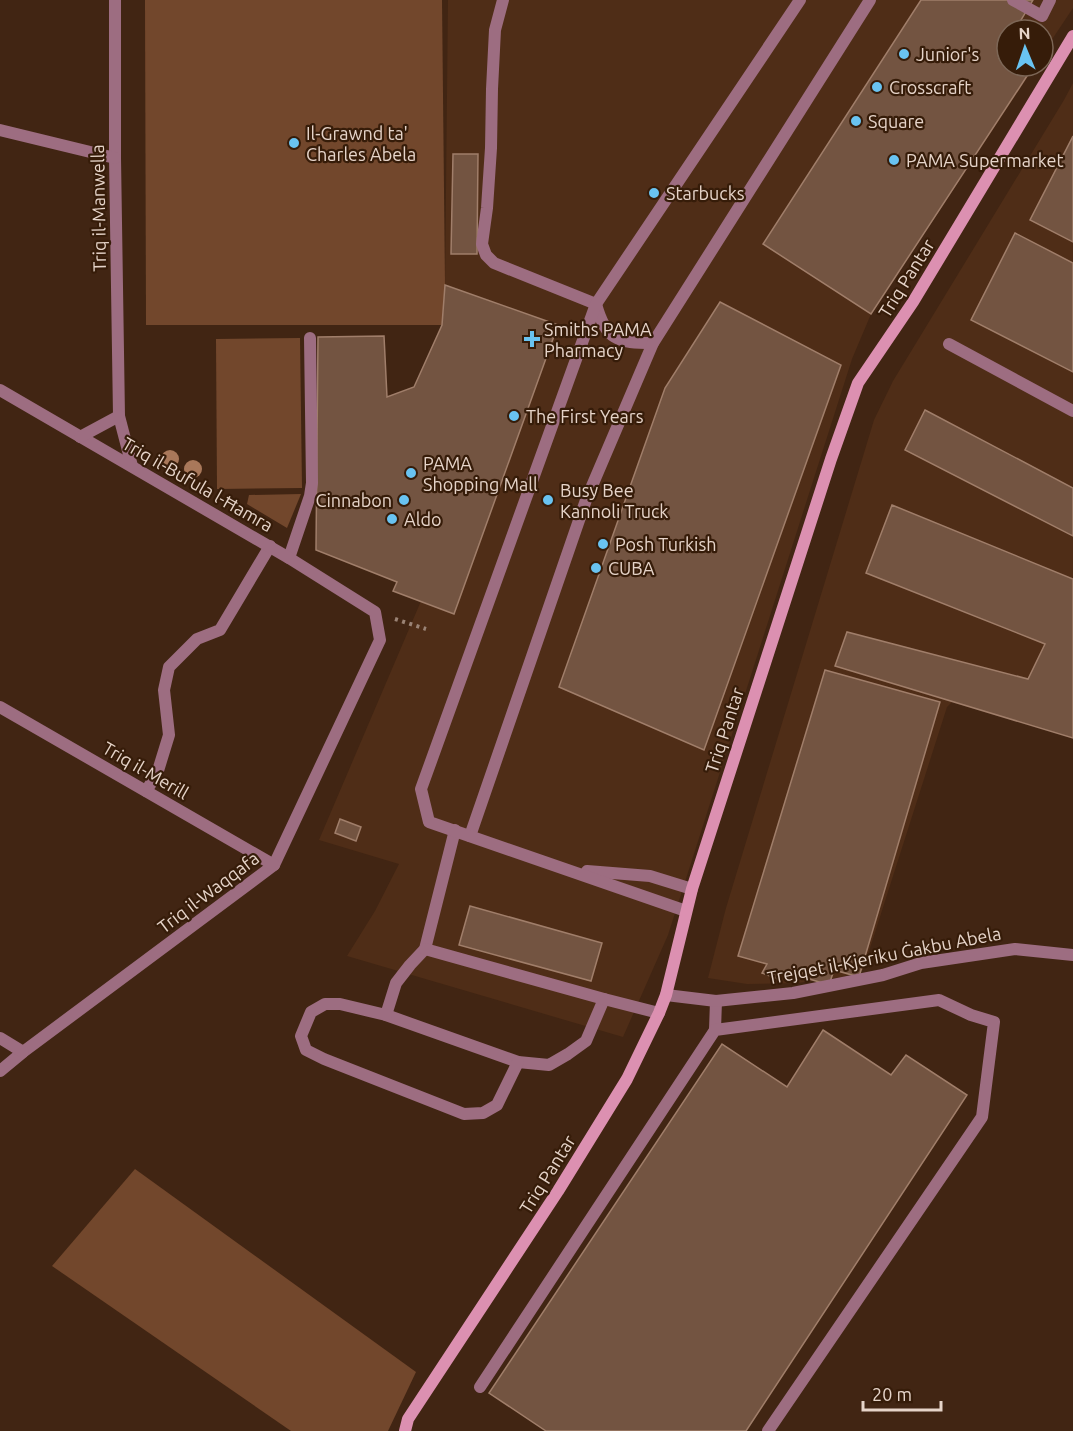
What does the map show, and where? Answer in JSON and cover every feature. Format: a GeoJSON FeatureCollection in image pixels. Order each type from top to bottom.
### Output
{"type":"FeatureCollection","features":[{"type":"Feature","properties":{"kind":"main road","name":"Triq Pantar"},"geometry":{"type":"LineString","coordinates":[[405,1431],[408,1419],[558,1191],[627,1079],[666,995],[692,889],[827,471],[858,383],[913,302],[1073,36]]}},
{"type":"Feature","properties":{"kind":"street","name":"Triq il-Manwella"},"geometry":{"type":"LineString","coordinates":[[115,0],[119,416],[132,466]]}},
{"type":"Feature","properties":{"kind":"street"},"geometry":{"type":"LineString","coordinates":[[503,0],[495,30],[491,148],[482,244],[486,255],[494,263],[596,304]]}},
{"type":"Feature","properties":{"kind":"street"},"geometry":{"type":"LineString","coordinates":[[686,911],[429,822],[421,789],[596,304],[800,0]]}},
{"type":"Feature","properties":{"kind":"street"},"geometry":{"type":"LineString","coordinates":[[470,836],[586,500],[653,343],[870,0]]}},
{"type":"Feature","properties":{"kind":"street"},"geometry":{"type":"LineString","coordinates":[[1013,0],[1042,16],[1050,0]]}},
{"type":"Feature","properties":{"kind":"street"},"geometry":{"type":"LineString","coordinates":[[0,130],[115,158]]}},
{"type":"Feature","properties":{"kind":"street"},"geometry":{"type":"LineString","coordinates":[[596,304],[601,322],[611,336],[631,343],[653,343]]}},
{"type":"Feature","properties":{"kind":"street"},"geometry":{"type":"LineString","coordinates":[[289,558],[310,496],[312,483],[310,338]]}},
{"type":"Feature","properties":{"kind":"street"},"geometry":{"type":"LineString","coordinates":[[949,344],[1073,411]]}},
{"type":"Feature","properties":{"kind":"street","name":"Triq il-Bufula l-Ħamra"},"geometry":{"type":"LineString","coordinates":[[0,390],[270,546],[375,612]]}},
{"type":"Feature","properties":{"kind":"street"},"geometry":{"type":"LineString","coordinates":[[80,437],[119,416]]}},
{"type":"Feature","properties":{"kind":"street"},"geometry":{"type":"LineString","coordinates":[[146,791],[157,774],[169,735],[164,690],[169,667],[197,639],[220,630],[270,546]]}},
{"type":"Feature","properties":{"kind":"street","name":"Triq il-Waqqafa"},"geometry":{"type":"LineString","coordinates":[[0,1071],[274,865],[380,640],[375,612]]}},
{"type":"Feature","properties":{"kind":"street","name":"Triq il-Merill"},"geometry":{"type":"LineString","coordinates":[[0,706],[274,865]]}},
{"type":"Feature","properties":{"kind":"street"},"geometry":{"type":"LineString","coordinates":[[386,1015],[396,983],[425,949],[455,830]]}},
{"type":"Feature","properties":{"kind":"street"},"geometry":{"type":"LineString","coordinates":[[567,869],[650,876],[692,889]]}},
{"type":"Feature","properties":{"kind":"street"},"geometry":{"type":"LineString","coordinates":[[425,949],[659,1012]]}},
{"type":"Feature","properties":{"kind":"street","name":"Trejqet il-Kjeriku Ġakbu Abela"},"geometry":{"type":"LineString","coordinates":[[666,995],[716,1001],[793,993],[883,975],[921,963],[1015,949],[1073,955]]}},
{"type":"Feature","properties":{"kind":"street"},"geometry":{"type":"LineString","coordinates":[[518,1062],[497,1105],[483,1113],[464,1114],[324,1059],[306,1050],[301,1036],[311,1012],[325,1004],[340,1004],[386,1015],[518,1062],[549,1065],[586,1041],[604,999]]}},
{"type":"Feature","properties":{"kind":"street"},"geometry":{"type":"LineString","coordinates":[[715,1030],[939,1000],[971,1015],[994,1022],[982,1117],[768,1431]]}},
{"type":"Feature","properties":{"kind":"street"},"geometry":{"type":"LineString","coordinates":[[480,1387],[715,1030],[716,1001]]}},
{"type":"Feature","properties":{"kind":"street"},"geometry":{"type":"LineString","coordinates":[[0,1038],[23,1052]]}},
{"type":"Feature","properties":{"kind":"path"},"geometry":{"type":"LineString","coordinates":[[375,612],[426,629]]}},
{"type":"Feature","properties":{"kind":"shaded area","name":"Il-Grawnd ta' Charles Abela"},"geometry":{"type":"Polygon","coordinates":[[[145,0],[442,0],[445,285],[442,325],[146,325],[145,0]]]}},
{"type":"Feature","properties":{"kind":"shaded area"},"geometry":{"type":"Polygon","coordinates":[[[448,0],[1073,0],[1073,8],[1055,35],[1055,18],[995,18],[995,78],[1027,78],[871,314],[852,359],[668,935],[623,1037],[347,956],[375,911],[399,864],[319,840],[421,601],[454,614],[557,325],[445,285],[448,0]]]}},
{"type":"Feature","properties":{"kind":"shaded area"},"geometry":{"type":"Polygon","coordinates":[[[1073,83],[1073,718],[956,698],[947,707],[863,970],[842,977],[797,983],[747,984],[708,978],[726,908],[874,420],[893,381],[1073,83]]]}},
{"type":"Feature","properties":{"kind":"shaded area"},"geometry":{"type":"Polygon","coordinates":[[[300,338],[302,488],[217,489],[216,339],[300,338]]]}},
{"type":"Feature","properties":{"kind":"shaded area"},"geometry":{"type":"Polygon","coordinates":[[[301,494],[287,528],[247,504],[249,495],[301,494]]]}},
{"type":"Feature","properties":{"kind":"shaded area"},"geometry":{"type":"Polygon","coordinates":[[[135,1169],[416,1372],[388,1431],[291,1431],[52,1266],[135,1169]]]}},
{"type":"Feature","properties":{"kind":"building","name":"PAMA Supermarket"},"geometry":{"type":"Polygon","coordinates":[[[921,0],[1033,0],[1022,18],[995,18],[995,78],[1026,78],[871,314],[763,244],[921,0]]]}},
{"type":"Feature","properties":{"kind":"building"},"geometry":{"type":"Polygon","coordinates":[[[1073,136],[1073,242],[1030,220],[1073,136]]]}},
{"type":"Feature","properties":{"kind":"building"},"geometry":{"type":"Polygon","coordinates":[[[453,154],[478,154],[477,254],[451,254],[453,154]]]}},
{"type":"Feature","properties":{"kind":"building"},"geometry":{"type":"Polygon","coordinates":[[[1015,233],[1073,263],[1073,372],[971,320],[1015,233]]]}},
{"type":"Feature","properties":{"kind":"building","name":"PAMA Shopping Mall"},"geometry":{"type":"Polygon","coordinates":[[[445,285],[558,325],[454,614],[393,591],[397,582],[316,550],[318,337],[384,336],[387,397],[414,387],[442,325],[445,285]]]}},
{"type":"Feature","properties":{"kind":"building"},"geometry":{"type":"Polygon","coordinates":[[[720,302],[841,365],[704,750],[559,687],[665,388],[720,302]]]}},
{"type":"Feature","properties":{"kind":"building"},"geometry":{"type":"Polygon","coordinates":[[[925,410],[1073,488],[1073,536],[905,450],[925,410]]]}},
{"type":"Feature","properties":{"kind":"building"},"geometry":{"type":"Polygon","coordinates":[[[892,505],[1073,579],[1073,738],[835,666],[847,632],[1028,679],[1045,644],[866,573],[892,505]]]}},
{"type":"Feature","properties":{"kind":"building"},"geometry":{"type":"Polygon","coordinates":[[[825,670],[940,702],[859,977],[834,970],[829,985],[783,971],[778,979],[762,973],[767,964],[738,956],[825,670]]]}},
{"type":"Feature","properties":{"kind":"building"},"geometry":{"type":"Polygon","coordinates":[[[340,819],[361,827],[356,841],[335,833],[340,819]]]}},
{"type":"Feature","properties":{"kind":"building"},"geometry":{"type":"Polygon","coordinates":[[[470,906],[602,943],[591,981],[459,945],[470,906]]]}},
{"type":"Feature","properties":{"kind":"building"},"geometry":{"type":"Polygon","coordinates":[[[823,1030],[891,1075],[906,1055],[967,1095],[746,1431],[546,1431],[489,1393],[722,1044],[787,1087],[823,1030]]]}},
{"type":"Feature","properties":{"kind":"place","name":"Junior's"},"geometry":{"type":"Point","coordinates":[904,54]}},
{"type":"Feature","properties":{"kind":"place","name":"Crosscraft"},"geometry":{"type":"Point","coordinates":[877,87]}},
{"type":"Feature","properties":{"kind":"place","name":"Square"},"geometry":{"type":"Point","coordinates":[856,121]}},
{"type":"Feature","properties":{"kind":"place","name":"Il-Grawnd ta' Charles Abela"},"geometry":{"type":"Point","coordinates":[294,143]}},
{"type":"Feature","properties":{"kind":"place","name":"PAMA Supermarket"},"geometry":{"type":"Point","coordinates":[894,160]}},
{"type":"Feature","properties":{"kind":"place","name":"Starbucks"},"geometry":{"type":"Point","coordinates":[654,193]}},
{"type":"Feature","properties":{"kind":"place","name":"Smiths PAMA Pharmacy"},"geometry":{"type":"Point","coordinates":[532,339]}},
{"type":"Feature","properties":{"kind":"place","name":"The First Years"},"geometry":{"type":"Point","coordinates":[514,416]}},
{"type":"Feature","properties":{"kind":"place","name":"PAMA Shopping Mall"},"geometry":{"type":"Point","coordinates":[411,473]}},
{"type":"Feature","properties":{"kind":"place","name":"Cinnabon"},"geometry":{"type":"Point","coordinates":[404,500]}},
{"type":"Feature","properties":{"kind":"place","name":"Busy Bee Kannoli Truck"},"geometry":{"type":"Point","coordinates":[548,500]}},
{"type":"Feature","properties":{"kind":"place","name":"Aldo"},"geometry":{"type":"Point","coordinates":[392,519]}},
{"type":"Feature","properties":{"kind":"place","name":"Posh Turkish"},"geometry":{"type":"Point","coordinates":[603,544]}},
{"type":"Feature","properties":{"kind":"place","name":"CUBA"},"geometry":{"type":"Point","coordinates":[596,568]}}]}
